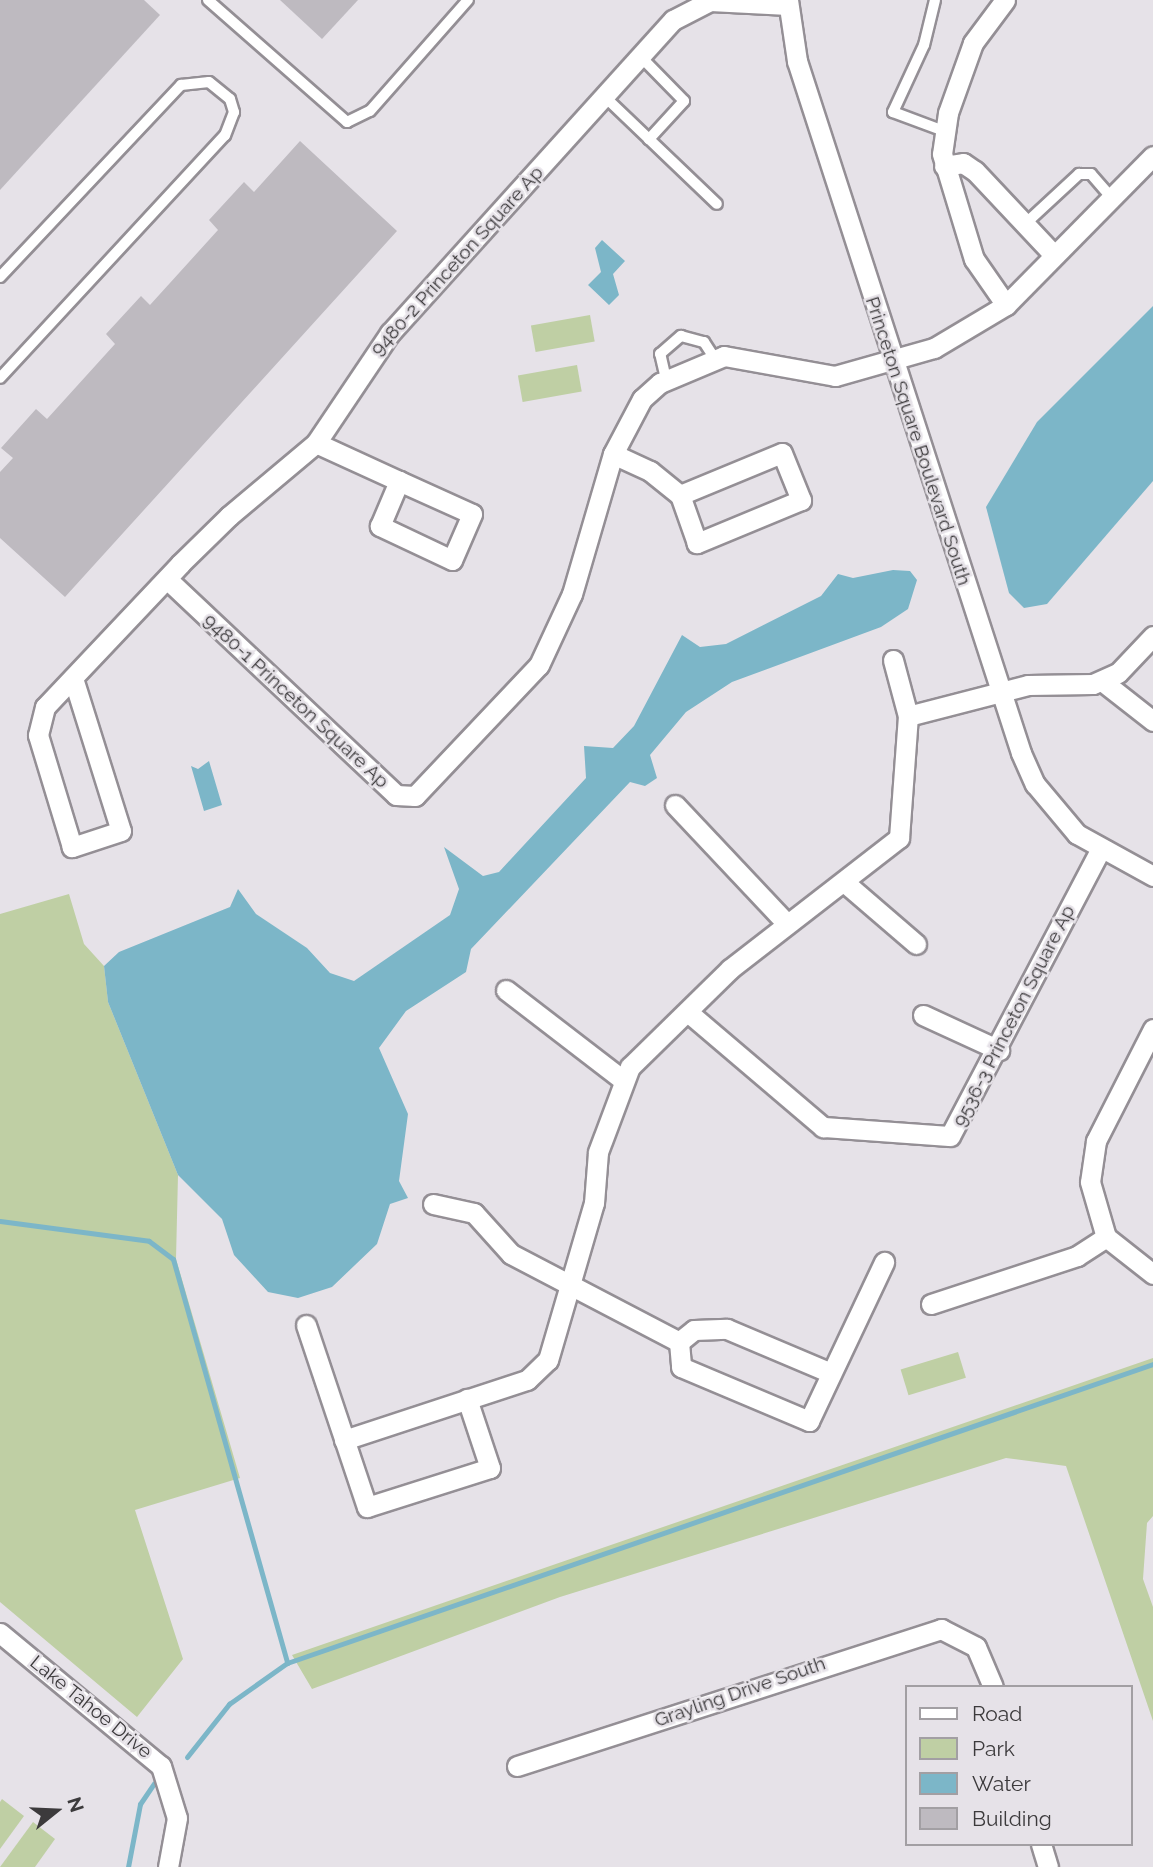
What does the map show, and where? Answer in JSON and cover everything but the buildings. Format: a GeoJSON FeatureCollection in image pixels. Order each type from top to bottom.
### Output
{"type":"FeatureCollection","features":[{"type":"Feature","properties":{"kind":"street"},"geometry":{"type":"LineString","coordinates":[[1005,0],[973,43],[944,131],[944,166],[974,259],[1006,305]]}},
{"type":"Feature","properties":{"kind":"street","name":"9480-2 Princeton Square Ap"},"geometry":{"type":"LineString","coordinates":[[72,678],[121,831],[72,847],[38,735],[45,707],[72,678],[167,579],[316,443],[390,333],[604,96],[688,8],[710,1],[788,2]]}},
{"type":"Feature","properties":{"kind":"street","name":"Princeton Square Boulevard South"},"geometry":{"type":"LineString","coordinates":[[788,2],[797,61],[1000,690],[1035,784],[1077,834],[1100,850],[1153,876]]}},
{"type":"Feature","properties":{"kind":"street","name":"9480-1 Princeton Square Ap"},"geometry":{"type":"LineString","coordinates":[[167,579],[396,795],[415,796],[525,686],[553,642],[613,454],[642,399],[666,379],[715,359],[738,357],[816,376],[893,362],[959,335],[1006,305],[1153,156]]}},
{"type":"Feature","properties":{"kind":"street"},"geometry":{"type":"LineString","coordinates":[[944,166],[963,163],[975,171],[1054,255]]}},
{"type":"Feature","properties":{"kind":"street"},"geometry":{"type":"LineString","coordinates":[[316,443],[472,514],[452,560],[380,526],[399,481]]}},
{"type":"Feature","properties":{"kind":"street"},"geometry":{"type":"LineString","coordinates":[[613,454],[650,471],[680,495],[697,543],[801,500],[782,453],[680,495]]}},
{"type":"Feature","properties":{"kind":"street"},"geometry":{"type":"LineString","coordinates":[[908,716],[1000,690],[1102,681],[1151,644]]}},
{"type":"Feature","properties":{"kind":"street"},"geometry":{"type":"LineString","coordinates":[[344,1440],[535,1376],[548,1360],[594,1203],[598,1152],[623,1080],[691,1014],[730,968],[899,838],[908,716],[893,660]]}},
{"type":"Feature","properties":{"kind":"street"},"geometry":{"type":"LineString","coordinates":[[1102,681],[1153,722]]}},
{"type":"Feature","properties":{"kind":"street"},"geometry":{"type":"LineString","coordinates":[[675,805],[787,924]]}},
{"type":"Feature","properties":{"kind":"street","name":"9536-3 Princeton Square Ap"},"geometry":{"type":"LineString","coordinates":[[691,1014],[823,1127],[842,1133],[950,1136],[999,1050],[1100,850]]}},
{"type":"Feature","properties":{"kind":"street"},"geometry":{"type":"LineString","coordinates":[[844,881],[916,944]]}},
{"type":"Feature","properties":{"kind":"street"},"geometry":{"type":"LineString","coordinates":[[506,990],[623,1080]]}},
{"type":"Feature","properties":{"kind":"street"},"geometry":{"type":"LineString","coordinates":[[923,1015],[999,1050]]}},
{"type":"Feature","properties":{"kind":"street"},"geometry":{"type":"LineString","coordinates":[[1153,1029],[1091,1159],[1093,1206],[1106,1237],[1153,1273]]}},
{"type":"Feature","properties":{"kind":"street"},"geometry":{"type":"LineString","coordinates":[[433,1204],[474,1213],[497,1245],[572,1282],[679,1342]]}},
{"type":"Feature","properties":{"kind":"street"},"geometry":{"type":"LineString","coordinates":[[931,1304],[1077,1256],[1106,1237]]}},
{"type":"Feature","properties":{"kind":"street"},"geometry":{"type":"LineString","coordinates":[[679,1342],[681,1367],[809,1421],[884,1262]]}},
{"type":"Feature","properties":{"kind":"street"},"geometry":{"type":"LineString","coordinates":[[306,1325],[367,1507],[490,1468],[467,1399]]}},
{"type":"Feature","properties":{"kind":"street"},"geometry":{"type":"LineString","coordinates":[[679,1342],[694,1330],[727,1329],[831,1373]]}},
{"type":"Feature","properties":{"kind":"street","name":"Grayling Drive South"},"geometry":{"type":"LineString","coordinates":[[517,1766],[847,1656],[941,1629],[964,1636],[985,1661],[992,1685]]}},
{"type":"Feature","properties":{"kind":"street","name":"Lake Tahoe Drive"},"geometry":{"type":"LineString","coordinates":[[0,1633],[145,1748],[172,1788],[177,1818],[168,1867]]}},
{"type":"Feature","properties":{"kind":"street"},"geometry":{"type":"LineString","coordinates":[[1042,1846],[1048,1867]]}},
{"type":"Feature","properties":{"kind":"lane"},"geometry":{"type":"LineString","coordinates":[[208,0],[347,122],[370,111],[468,0]]}},
{"type":"Feature","properties":{"kind":"lane"},"geometry":{"type":"LineString","coordinates":[[936,0],[894,112],[944,131]]}},
{"type":"Feature","properties":{"kind":"lane"},"geometry":{"type":"LineString","coordinates":[[640,57],[684,101],[649,139]]}},
{"type":"Feature","properties":{"kind":"lane"},"geometry":{"type":"LineString","coordinates":[[0,277],[181,85],[209,82],[230,100],[234,113],[225,135],[0,378]]}},
{"type":"Feature","properties":{"kind":"lane"},"geometry":{"type":"LineString","coordinates":[[604,96],[717,204]]}},
{"type":"Feature","properties":{"kind":"lane"},"geometry":{"type":"LineString","coordinates":[[1025,224],[1079,174],[1091,174],[1111,197]]}},
{"type":"Feature","properties":{"kind":"lane"},"geometry":{"type":"LineString","coordinates":[[666,379],[660,354],[681,336],[704,342],[715,359]]}},
{"type":"Feature","properties":{"kind":"green space"},"geometry":{"type":"Polygon","coordinates":[[[590,315],[595,342],[536,352],[531,325],[590,315]]]}},
{"type":"Feature","properties":{"kind":"green space"},"geometry":{"type":"Polygon","coordinates":[[[577,365],[582,392],[523,402],[518,375],[577,365]]]}},
{"type":"Feature","properties":{"kind":"green space"},"geometry":{"type":"Polygon","coordinates":[[[69,894],[84,944],[104,966],[108,1002],[178,1175],[176,1259],[240,1478],[135,1510],[183,1659],[137,1717],[0,1602],[0,914],[69,894]]]}},
{"type":"Feature","properties":{"kind":"green space"},"geometry":{"type":"Polygon","coordinates":[[[958,1352],[966,1378],[909,1395],[901,1370],[958,1352]]]}},
{"type":"Feature","properties":{"kind":"green space"},"geometry":{"type":"Polygon","coordinates":[[[1153,1358],[1153,1516],[1147,1523],[1143,1579],[1153,1607],[1153,1721],[1066,1466],[1006,1458],[560,1597],[312,1689],[292,1655],[1153,1358]]]}},
{"type":"Feature","properties":{"kind":"green space"},"geometry":{"type":"Polygon","coordinates":[[[2,1799],[24,1816],[0,1849],[0,1802],[2,1799]]]}},
{"type":"Feature","properties":{"kind":"green space"},"geometry":{"type":"Polygon","coordinates":[[[33,1822],[55,1839],[35,1867],[0,1867],[33,1822]]]}},
{"type":"Feature","properties":{"kind":"water"},"geometry":{"type":"Polygon","coordinates":[[[602,240],[625,261],[613,274],[619,295],[609,305],[588,285],[601,272],[595,248],[602,240]]]}},
{"type":"Feature","properties":{"kind":"water"},"geometry":{"type":"Polygon","coordinates":[[[1153,306],[1153,481],[1047,604],[1024,608],[1009,593],[986,507],[1037,422],[1153,306]]]}},
{"type":"Feature","properties":{"kind":"water"},"geometry":{"type":"Polygon","coordinates":[[[893,570],[910,571],[917,580],[908,609],[881,627],[732,682],[686,712],[650,755],[657,778],[645,786],[630,782],[471,949],[466,972],[406,1011],[379,1048],[408,1114],[399,1181],[408,1198],[390,1204],[377,1244],[332,1287],[298,1298],[268,1292],[234,1255],[222,1219],[178,1175],[108,1002],[104,966],[119,952],[230,907],[238,889],[256,914],[307,948],[330,973],[354,981],[450,915],[459,889],[444,847],[483,876],[499,872],[586,778],[584,746],[613,748],[634,726],[682,635],[700,647],[726,644],[821,596],[838,574],[853,578],[893,570]]]}},
{"type":"Feature","properties":{"kind":"water"},"geometry":{"type":"Polygon","coordinates":[[[209,761],[222,805],[204,811],[191,766],[198,769],[209,761]]]}},
{"type":"Feature","properties":{"kind":"waterway"},"geometry":{"type":"LineString","coordinates":[[0,1221],[149,1241],[173,1259],[287,1663]]}},
{"type":"Feature","properties":{"kind":"waterway"},"geometry":{"type":"LineString","coordinates":[[187,1757],[229,1704],[287,1663],[1153,1364]]}},
{"type":"Feature","properties":{"kind":"waterway"},"geometry":{"type":"LineString","coordinates":[[128,1867],[140,1804],[154,1783]]}}]}
